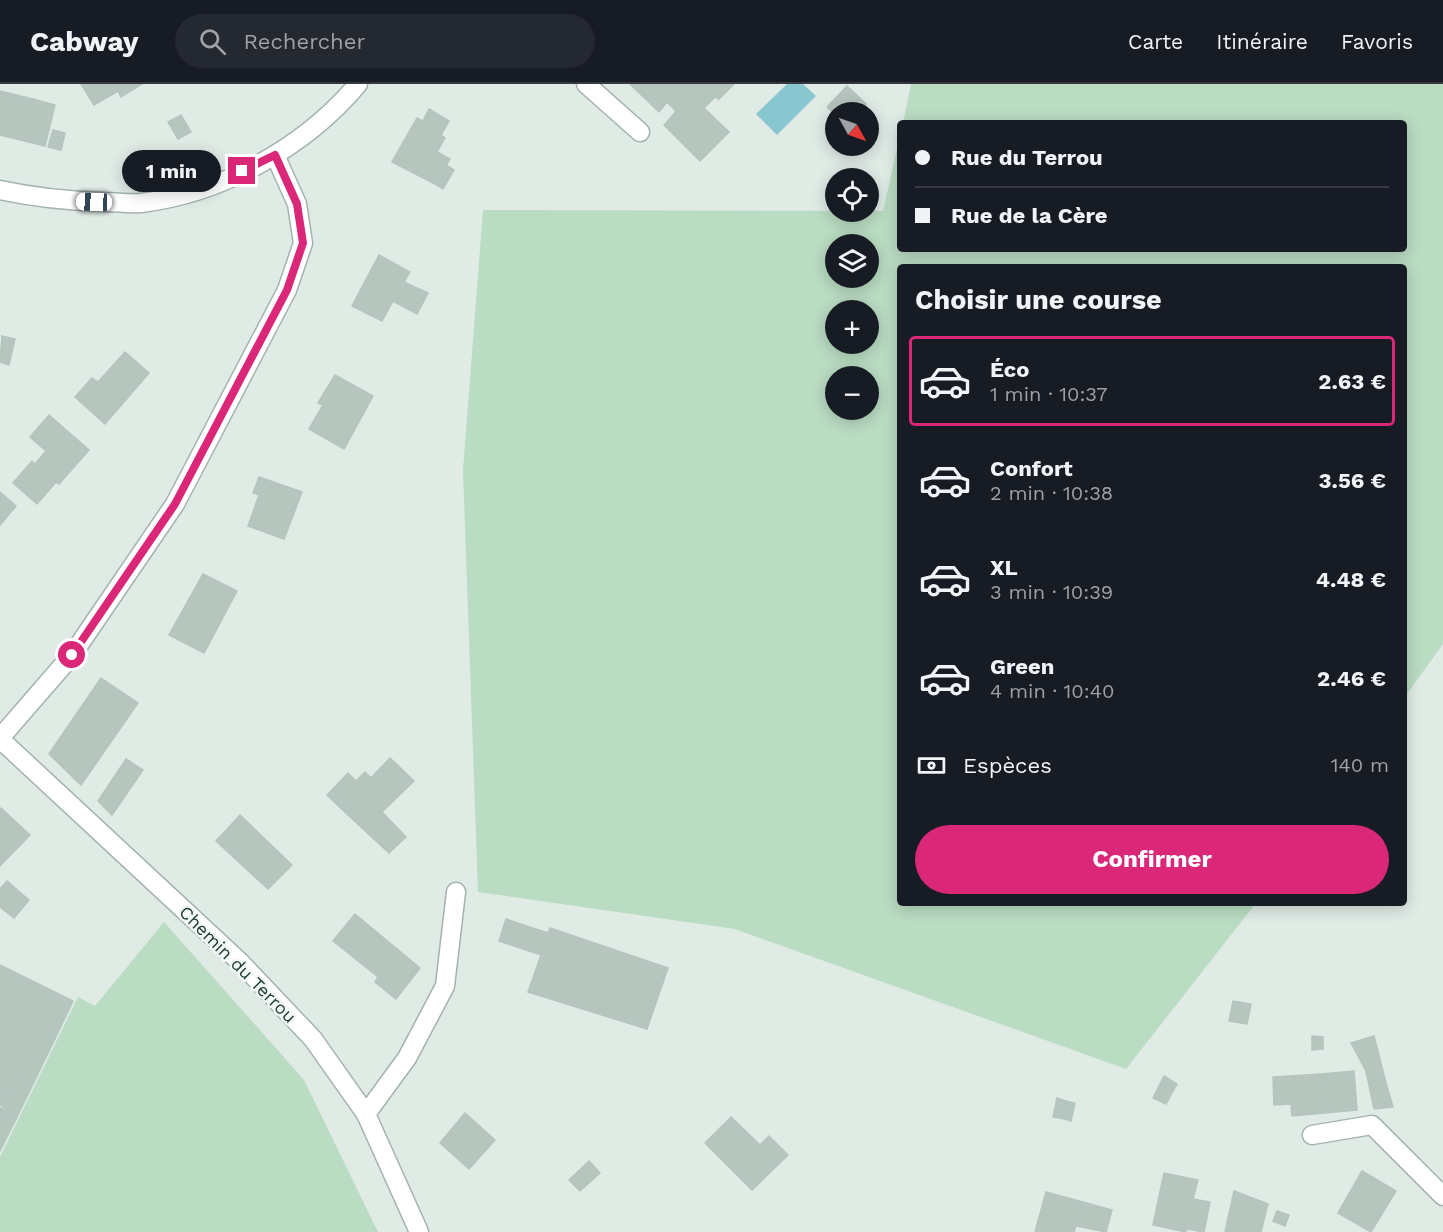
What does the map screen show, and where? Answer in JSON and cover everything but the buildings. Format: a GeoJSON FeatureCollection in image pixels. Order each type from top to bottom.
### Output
{"type":"FeatureCollection","features":[{"type":"Feature","properties":{"kind":"street"},"geometry":{"type":"LineString","coordinates":[[0,190],[47,200],[140,203],[209,188],[275,155],[321,122],[358,84]]}},
{"type":"Feature","properties":{"kind":"street"},"geometry":{"type":"LineString","coordinates":[[586,84],[640,132]]}},
{"type":"Feature","properties":{"kind":"street"},"geometry":{"type":"LineString","coordinates":[[0,738],[72,655],[175,504],[287,290],[303,243],[297,204],[275,155]]}},
{"type":"Feature","properties":{"kind":"street","name":"Chemin du Terrou"},"geometry":{"type":"LineString","coordinates":[[0,738],[240,962],[313,1039],[366,1114],[419,1232]]}},
{"type":"Feature","properties":{"kind":"street"},"geometry":{"type":"LineString","coordinates":[[366,1114],[406,1058],[445,986],[456,892]]}},
{"type":"Feature","properties":{"kind":"street"},"geometry":{"type":"LineString","coordinates":[[1312,1135],[1372,1125],[1443,1196]]}},
{"type":"Feature","properties":{"kind":"green space"},"geometry":{"type":"Polygon","coordinates":[[[911,84],[1443,84],[1443,644],[1407,694],[1407,264],[897,264],[897,906],[1254,906],[1126,1069],[735,929],[478,892],[463,470],[483,210],[825,211],[825,222],[879,222],[879,211],[883,211],[897,148],[897,252],[1407,252],[1407,120],[904,120],[911,84]]]}},
{"type":"Feature","properties":{"kind":"green space"},"geometry":{"type":"Polygon","coordinates":[[[164,922],[304,1080],[378,1232],[0,1232],[0,1157],[78,997],[95,1006],[164,922]]]}},
{"type":"Feature","properties":{"kind":"water"},"geometry":{"type":"Polygon","coordinates":[[[787,84],[803,84],[816,96],[777,135],[756,114],[787,84]]]}},
{"type":"Feature","properties":{"kind":"route"},"geometry":{"type":"LineString","coordinates":[[72,655],[175,504],[287,290],[303,243],[297,204],[285,172],[275,155],[242,171]]}}]}
